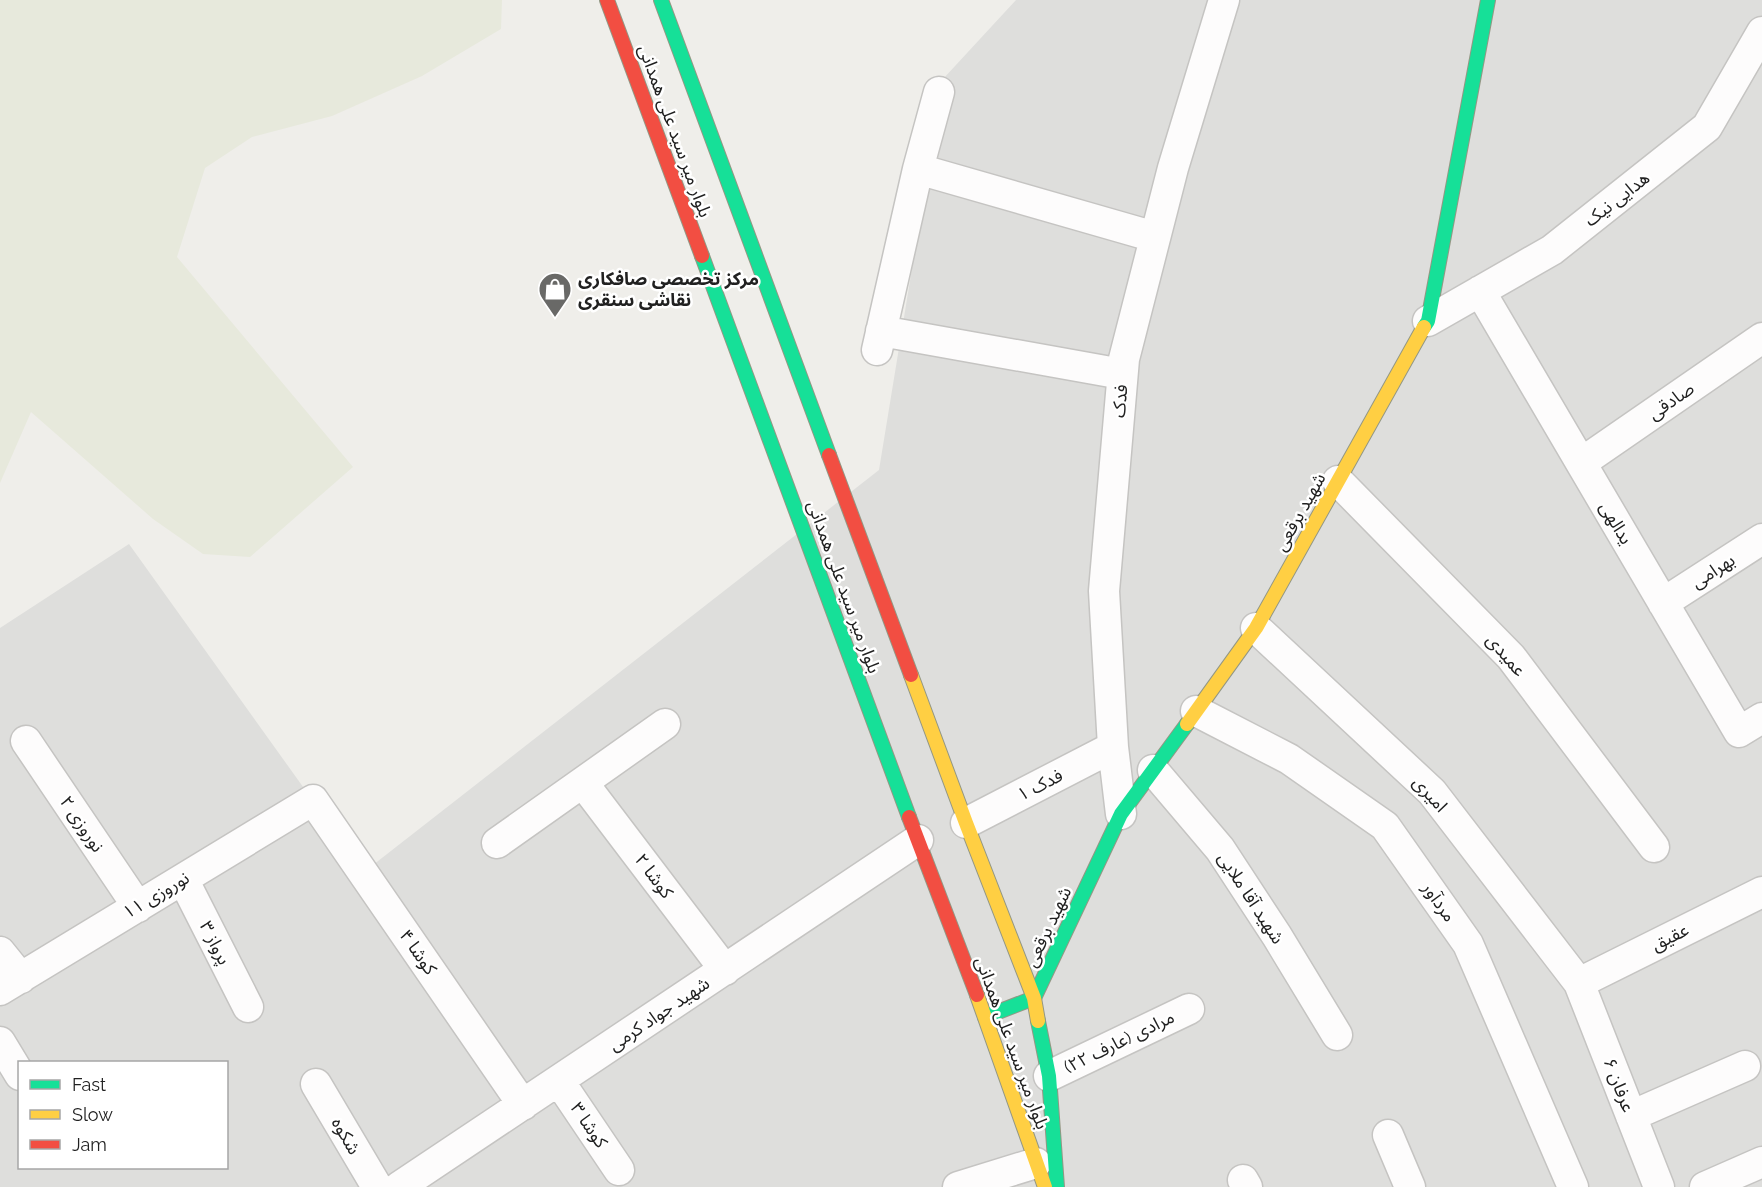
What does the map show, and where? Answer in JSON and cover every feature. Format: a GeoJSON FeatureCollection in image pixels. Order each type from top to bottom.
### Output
{"type":"FeatureCollection","features":[{"type":"Feature","properties":{"kind":"main road","name":"بلوار میر سید علی همدانی"},"geometry":{"type":"LineString","coordinates":[[607,0],[826,576],[918,840],[995,1042],[1040,1175]]}},
{"type":"Feature","properties":{"kind":"main road","name":"بلوار میر سید علی همدانی"},"geometry":{"type":"LineString","coordinates":[[661,0],[864,561],[1035,998],[1049,1076],[1057,1187]]}},
{"type":"Feature","properties":{"kind":"main road","name":"شهید برقعی"},"geometry":{"type":"LineString","coordinates":[[1035,998],[1121,814],[1256,628],[1428,321],[1488,0]]}},
{"type":"Feature","properties":{"kind":"main road"},"geometry":{"type":"LineString","coordinates":[[985,1017],[1035,998]]}},
{"type":"Feature","properties":{"kind":"street","name":"فدک"},"geometry":{"type":"LineString","coordinates":[[1121,814],[1113,747],[1104,591],[1122,374],[1173,168],[1224,0]]}},
{"type":"Feature","properties":{"kind":"street","name":"هدایی نیک"},"geometry":{"type":"LineString","coordinates":[[1428,321],[1552,250],[1707,127],[1762,32]]}},
{"type":"Feature","properties":{"kind":"street"},"geometry":{"type":"LineString","coordinates":[[939,92],[918,169],[879,341],[1122,374]]}},
{"type":"Feature","properties":{"kind":"street"},"geometry":{"type":"LineString","coordinates":[[918,169],[1155,237]]}},
{"type":"Feature","properties":{"kind":"street","name":"یدالهی"},"geometry":{"type":"LineString","coordinates":[[1480,291],[1739,732],[1762,718]]}},
{"type":"Feature","properties":{"kind":"street","name":"صادقی"},"geometry":{"type":"LineString","coordinates":[[1581,463],[1762,338]]}},
{"type":"Feature","properties":{"kind":"street","name":"عمیدی"},"geometry":{"type":"LineString","coordinates":[[1338,481],[1511,657],[1654,847]]}},
{"type":"Feature","properties":{"kind":"street","name":"بهرامی"},"geometry":{"type":"LineString","coordinates":[[1663,603],[1762,539]]}},
{"type":"Feature","properties":{"kind":"street","name":"امیری"},"geometry":{"type":"LineString","coordinates":[[1256,628],[1432,792],[1579,983]]}},
{"type":"Feature","properties":{"kind":"street","name":"مردآور"},"geometry":{"type":"LineString","coordinates":[[1196,711],[1289,759],[1385,826],[1468,944],[1573,1187]]}},
{"type":"Feature","properties":{"kind":"street"},"geometry":{"type":"LineString","coordinates":[[497,843],[665,724]]}},
{"type":"Feature","properties":{"kind":"street","name":"نوروزی ۲"},"geometry":{"type":"LineString","coordinates":[[26,741],[138,907]]}},
{"type":"Feature","properties":{"kind":"street","name":"فدک ۱"},"geometry":{"type":"LineString","coordinates":[[966,822],[1113,747]]}},
{"type":"Feature","properties":{"kind":"street","name":"شهید آقا ملایی"},"geometry":{"type":"LineString","coordinates":[[1153,770],[1220,849],[1277,936],[1337,1035]]}},
{"type":"Feature","properties":{"kind":"street","name":"کوشا ۲"},"geometry":{"type":"LineString","coordinates":[[583,783],[724,970]]}},
{"type":"Feature","properties":{"kind":"street","name":"نوروزی ۱۱"},"geometry":{"type":"LineString","coordinates":[[10,984],[312,800]]}},
{"type":"Feature","properties":{"kind":"street","name":"کوشا ۴"},"geometry":{"type":"LineString","coordinates":[[312,800],[523,1105]]}},
{"type":"Feature","properties":{"kind":"street","name":"شهید جواد کرمی"},"geometry":{"type":"LineString","coordinates":[[399,1187],[918,840]]}},
{"type":"Feature","properties":{"kind":"street","name":"پرواز ۳"},"geometry":{"type":"LineString","coordinates":[[183,879],[248,1007]]}},
{"type":"Feature","properties":{"kind":"street","name":"عقیق"},"geometry":{"type":"LineString","coordinates":[[1579,983],[1762,892]]}},
{"type":"Feature","properties":{"kind":"street"},"geometry":{"type":"LineString","coordinates":[[0,952],[10,984]]}},
{"type":"Feature","properties":{"kind":"street","name":"عرفان ۶"},"geometry":{"type":"LineString","coordinates":[[1579,983],[1659,1187]]}},
{"type":"Feature","properties":{"kind":"street","name":"مرادی (عارف ۲۲)"},"geometry":{"type":"LineString","coordinates":[[1049,1076],[1189,1009]]}},
{"type":"Feature","properties":{"kind":"street"},"geometry":{"type":"LineString","coordinates":[[0,1042],[18,1072]]}},
{"type":"Feature","properties":{"kind":"street"},"geometry":{"type":"LineString","coordinates":[[1631,1116],[1745,1066]]}},
{"type":"Feature","properties":{"kind":"street","name":"کوشا ۳"},"geometry":{"type":"LineString","coordinates":[[559,1081],[619,1170]]}},
{"type":"Feature","properties":{"kind":"street","name":"شکوه"},"geometry":{"type":"LineString","coordinates":[[316,1084],[376,1187]]}},
{"type":"Feature","properties":{"kind":"street"},"geometry":{"type":"LineString","coordinates":[[1388,1136],[1410,1187]]}},
{"type":"Feature","properties":{"kind":"street"},"geometry":{"type":"LineString","coordinates":[[1705,1187],[1762,1162]]}},
{"type":"Feature","properties":{"kind":"street"},"geometry":{"type":"LineString","coordinates":[[958,1187],[1040,1175]]}},
{"type":"Feature","properties":{"kind":"shaded area"},"geometry":{"type":"Polygon","coordinates":[[[0,0],[502,0],[501,29],[422,76],[332,116],[252,137],[205,168],[177,257],[353,467],[250,557],[203,554],[153,519],[31,412],[0,483],[0,0]]]}},
{"type":"Feature","properties":{"kind":"shaded area"},"geometry":{"type":"Polygon","coordinates":[[[1016,0],[1762,0],[1762,1187],[0,1187],[0,628],[129,544],[364,872],[879,470],[943,79],[1016,0]]]}},
{"type":"Feature","properties":{"kind":"traffic: fast"},"geometry":{"type":"LineString","coordinates":[[661,0],[829,455]]}},
{"type":"Feature","properties":{"kind":"traffic: fast"},"geometry":{"type":"LineString","coordinates":[[1424,327],[1428,321],[1488,0]]}},
{"type":"Feature","properties":{"kind":"traffic: fast"},"geometry":{"type":"LineString","coordinates":[[702,256],[909,817]]}},
{"type":"Feature","properties":{"kind":"traffic: fast"},"geometry":{"type":"LineString","coordinates":[[985,1017],[1034,998],[1121,814],[1187,724]]}},
{"type":"Feature","properties":{"kind":"traffic: fast"},"geometry":{"type":"LineString","coordinates":[[1038,1021],[1049,1076],[1057,1187]]}},
{"type":"Feature","properties":{"kind":"traffic: slow"},"geometry":{"type":"LineString","coordinates":[[1187,724],[1256,628],[1424,327]]}},
{"type":"Feature","properties":{"kind":"traffic: slow"},"geometry":{"type":"LineString","coordinates":[[911,675],[1034,998],[1038,1021]]}},
{"type":"Feature","properties":{"kind":"traffic: slow"},"geometry":{"type":"LineString","coordinates":[[977,995],[1045,1187]]}},
{"type":"Feature","properties":{"kind":"traffic: jam"},"geometry":{"type":"LineString","coordinates":[[607,0],[702,256]]}},
{"type":"Feature","properties":{"kind":"traffic: jam"},"geometry":{"type":"LineString","coordinates":[[829,455],[911,675]]}},
{"type":"Feature","properties":{"kind":"traffic: jam"},"geometry":{"type":"LineString","coordinates":[[909,817],[977,995]]}},
{"type":"Feature","properties":{"kind":"place","name":"مرکز تخصصی صافکاری نقاشی سنقری"},"geometry":{"type":"Point","coordinates":[555,318]}}]}
